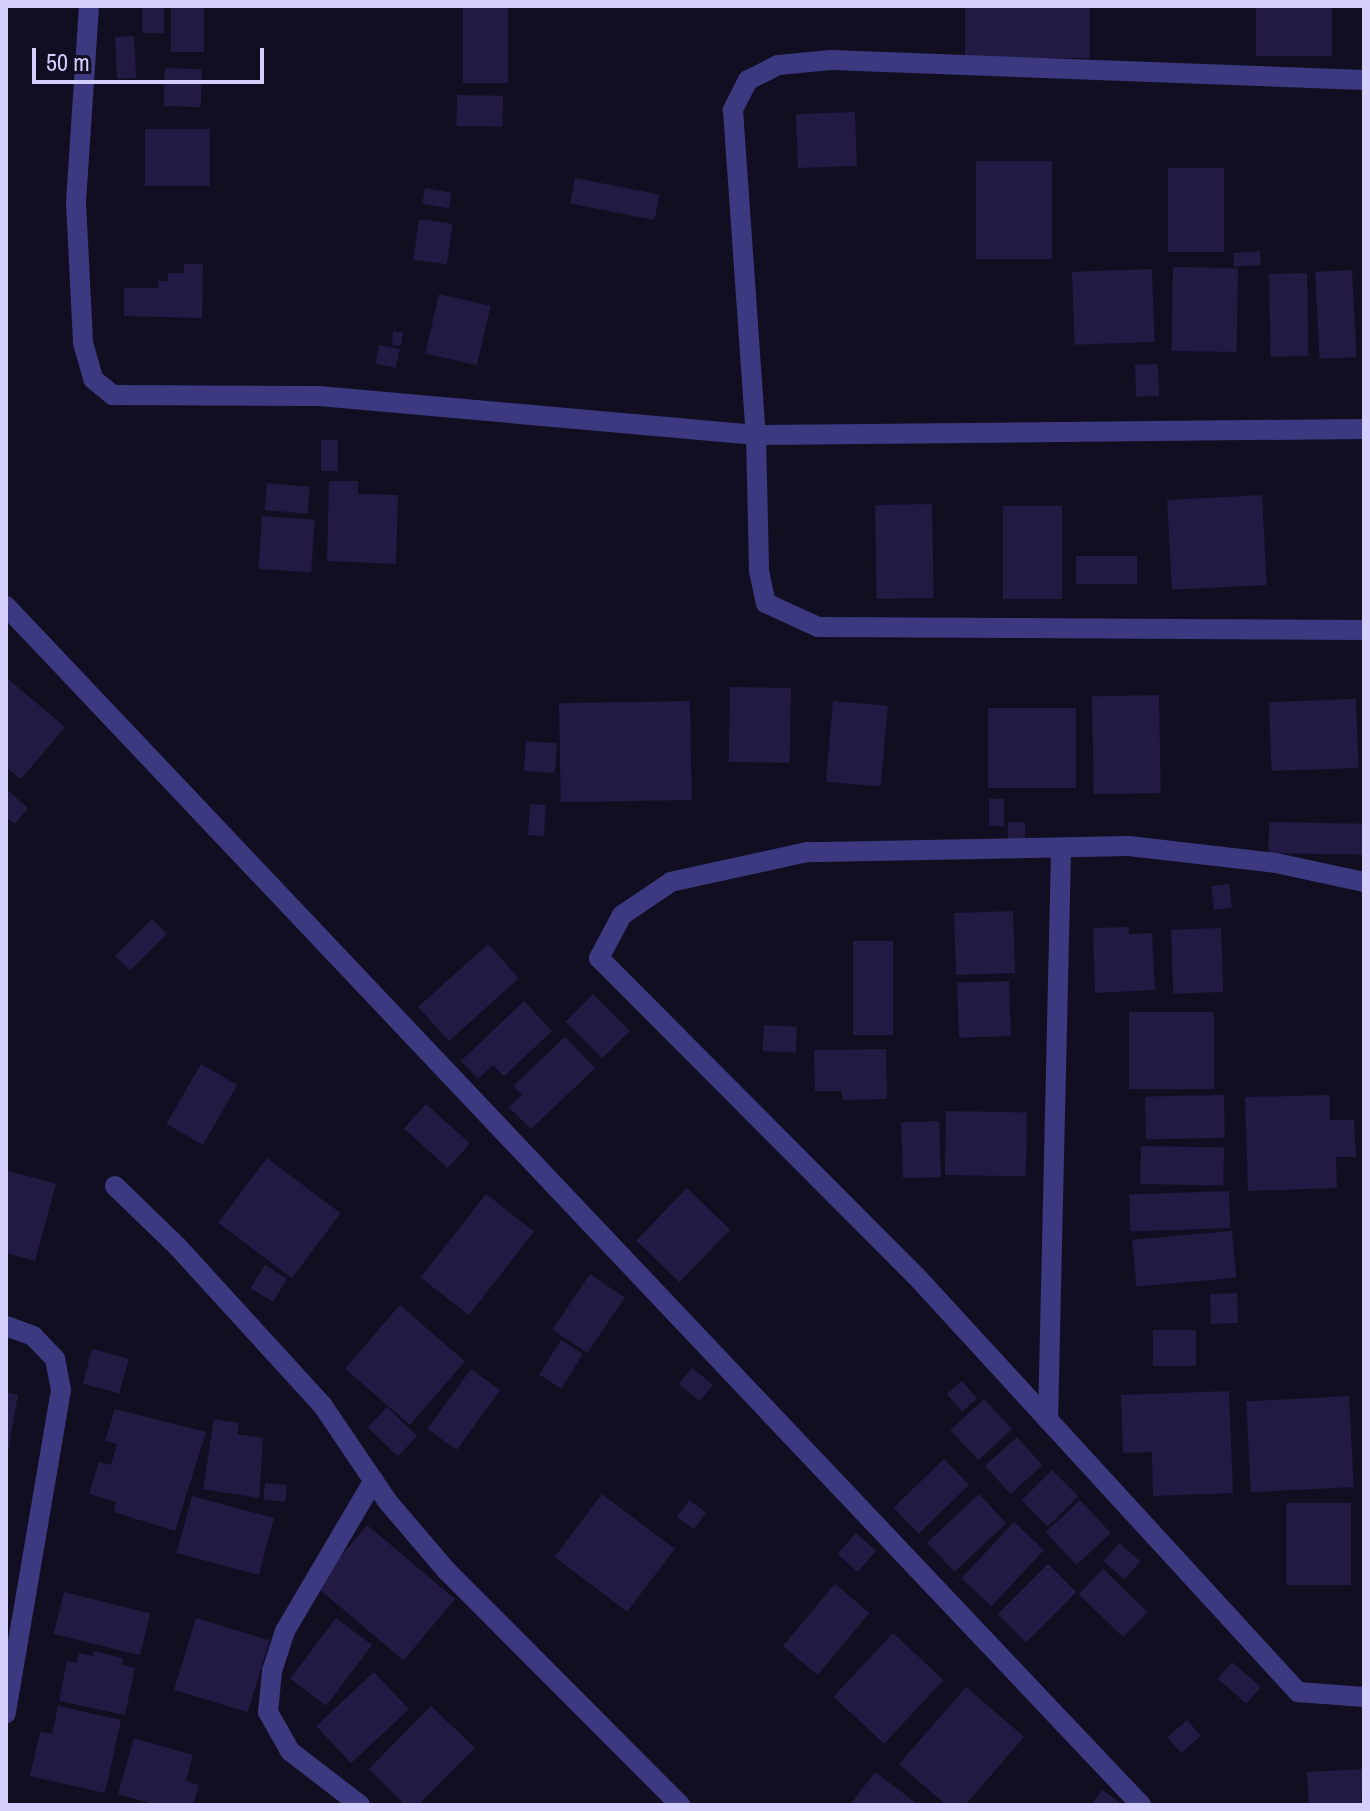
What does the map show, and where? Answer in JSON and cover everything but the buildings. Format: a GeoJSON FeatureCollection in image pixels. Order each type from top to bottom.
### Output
{"type":"FeatureCollection","features":[{"type":"Feature","properties":{"kind":"street"},"geometry":{"type":"LineString","coordinates":[[89,6],[76,203],[83,343],[93,379],[113,395],[319,396],[756,435],[1364,429]]}},
{"type":"Feature","properties":{"kind":"street"},"geometry":{"type":"LineString","coordinates":[[1364,80],[831,60],[778,65],[748,80],[733,110],[756,435],[759,571],[766,603],[818,627],[1364,630]]}},
{"type":"Feature","properties":{"kind":"street"},"geometry":{"type":"LineString","coordinates":[[6,606],[1141,1805]]}},
{"type":"Feature","properties":{"kind":"street"},"geometry":{"type":"LineString","coordinates":[[1364,882],[1276,863],[1129,846],[1061,850],[807,852],[718,869],[671,882],[622,915],[599,958],[916,1276],[1298,1692],[1364,1697]]}},
{"type":"Feature","properties":{"kind":"street"},"geometry":{"type":"LineString","coordinates":[[1048,1420],[1061,850]]}},
{"type":"Feature","properties":{"kind":"street"},"geometry":{"type":"LineString","coordinates":[[115,1186],[177,1246],[323,1406],[374,1480],[446,1570],[680,1805]]}},
{"type":"Feature","properties":{"kind":"street"},"geometry":{"type":"LineString","coordinates":[[6,1326],[33,1336],[55,1359],[61,1390],[11,1668],[6,1713]]}},
{"type":"Feature","properties":{"kind":"street"},"geometry":{"type":"LineString","coordinates":[[360,1805],[290,1751],[268,1712],[272,1671],[285,1631],[374,1480]]}}]}
